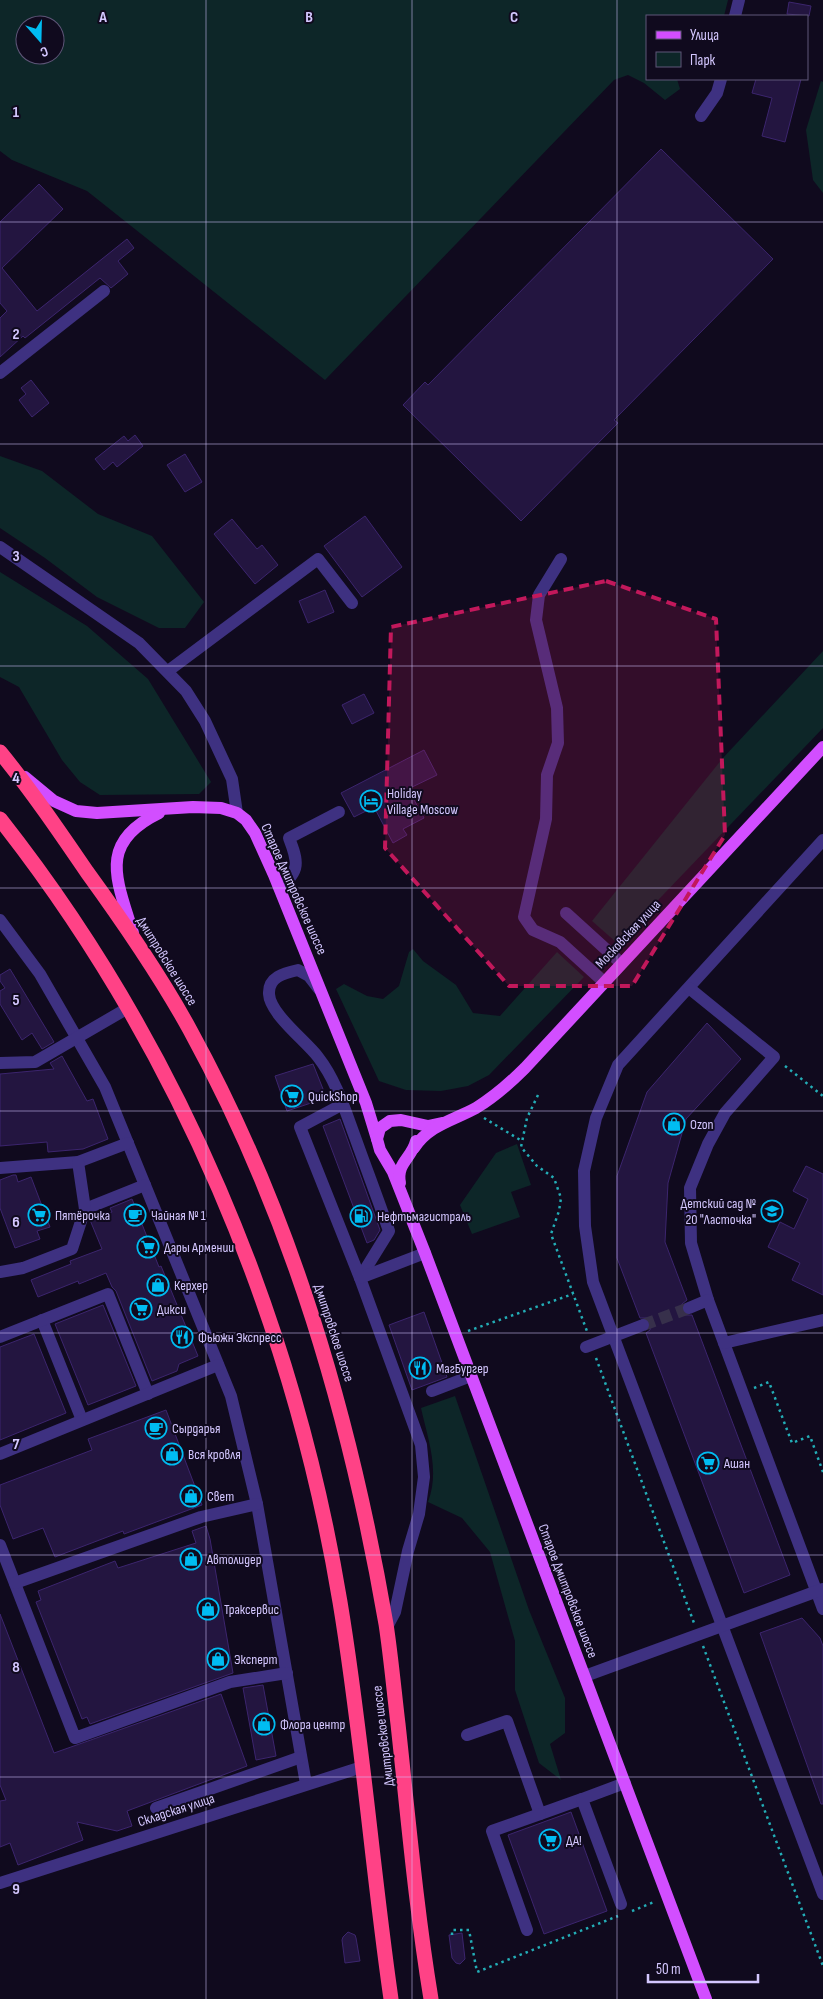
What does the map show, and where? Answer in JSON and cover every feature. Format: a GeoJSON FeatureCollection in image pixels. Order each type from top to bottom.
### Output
{"type":"FeatureCollection","features":[{"type":"Feature","properties":{"kind":"highway","name":"Дмитровское шоссе"},"geometry":{"type":"LineString","coordinates":[[0,752],[12,766],[135,939],[190,1030],[241,1133],[280,1225],[323,1348],[347,1435],[367,1521],[386,1629],[431,1999]]}},
{"type":"Feature","properties":{"kind":"highway","name":"Дмитровское шоссе"},"geometry":{"type":"LineString","coordinates":[[0,819],[31,858],[98,956],[153,1052],[204,1155],[240,1240],[278,1344],[306,1444],[326,1530],[341,1612],[391,1999]]}},
{"type":"Feature","properties":{"kind":"main road","name":"Московская улица"},"geometry":{"type":"LineString","coordinates":[[410,1152],[420,1138],[442,1123],[476,1108],[500,1091],[525,1068],[823,747]]}},
{"type":"Feature","properties":{"kind":"main road"},"geometry":{"type":"LineString","coordinates":[[12,766],[54,801],[76,810],[97,814],[222,808],[237,813]]}},
{"type":"Feature","properties":{"kind":"main road"},"geometry":{"type":"LineString","coordinates":[[135,939],[120,891],[116,871],[117,855],[122,842],[132,829],[166,810]]}},
{"type":"Feature","properties":{"kind":"main road","name":"Старое Дмитровское шоссе"},"geometry":{"type":"LineString","coordinates":[[237,813],[246,820],[255,833],[279,887],[366,1103],[380,1150],[401,1193],[425,1253],[706,1999]]}},
{"type":"Feature","properties":{"kind":"main road","name":"Старое Дмитровское шоссе"},"geometry":{"type":"LineString","coordinates":[[366,1103],[375,1114],[390,1121]]}},
{"type":"Feature","properties":{"kind":"main road"},"geometry":{"type":"LineString","coordinates":[[377,1139],[380,1128],[390,1121],[407,1122]]}},
{"type":"Feature","properties":{"kind":"main road","name":"Московская улица"},"geometry":{"type":"LineString","coordinates":[[407,1122],[428,1126],[442,1123]]}},
{"type":"Feature","properties":{"kind":"main road","name":"Старое Дмитровское шоссе"},"geometry":{"type":"LineString","coordinates":[[401,1193],[399,1177],[402,1165],[410,1152],[416,1136],[407,1122]]}},
{"type":"Feature","properties":{"kind":"main road"},"geometry":{"type":"LineString","coordinates":[[384,1155],[395,1159],[410,1152]]}},
{"type":"Feature","properties":{"kind":"street"},"geometry":{"type":"LineString","coordinates":[[735,15],[739,0]]}},
{"type":"Feature","properties":{"kind":"street"},"geometry":{"type":"LineString","coordinates":[[701,116],[717,93],[721,80]]}},
{"type":"Feature","properties":{"kind":"street"},"geometry":{"type":"LineString","coordinates":[[0,373],[104,291]]}},
{"type":"Feature","properties":{"kind":"street"},"geometry":{"type":"LineString","coordinates":[[0,547],[139,643],[186,690],[205,720],[232,779],[237,813]]}},
{"type":"Feature","properties":{"kind":"street"},"geometry":{"type":"LineString","coordinates":[[561,558],[539,595],[536,620],[556,708],[558,743],[548,775],[546,818],[524,917],[533,930],[560,942],[604,982]]}},
{"type":"Feature","properties":{"kind":"street"},"geometry":{"type":"LineString","coordinates":[[168,671],[318,559],[352,603]]}},
{"type":"Feature","properties":{"kind":"street"},"geometry":{"type":"LineString","coordinates":[[279,887],[291,878],[297,864],[289,838],[338,812]]}},
{"type":"Feature","properties":{"kind":"street"},"geometry":{"type":"LineString","coordinates":[[823,840],[618,1065],[596,1118],[584,1170],[585,1226],[593,1282],[724,1626],[823,1894]]}},
{"type":"Feature","properties":{"kind":"street"},"geometry":{"type":"LineString","coordinates":[[566,913],[621,963]]}},
{"type":"Feature","properties":{"kind":"street"},"geometry":{"type":"LineString","coordinates":[[2,927],[40,974],[105,1087],[231,1396],[257,1504],[306,1784]]}},
{"type":"Feature","properties":{"kind":"street"},"geometry":{"type":"LineString","coordinates":[[322,992],[309,976],[298,970],[277,976],[271,983],[269,995],[274,1008],[319,1057],[332,1080],[343,1104],[389,1231],[360,1278]]}},
{"type":"Feature","properties":{"kind":"street"},"geometry":{"type":"LineString","coordinates":[[689,988],[774,1057],[725,1113],[708,1144],[690,1188],[691,1243],[708,1300],[820,1591],[823,1609]]}},
{"type":"Feature","properties":{"kind":"street"},"geometry":{"type":"LineString","coordinates":[[0,1064],[35,1062],[128,1008]]}},
{"type":"Feature","properties":{"kind":"street"},"geometry":{"type":"LineString","coordinates":[[343,1104],[300,1127],[360,1278],[420,1445],[424,1477],[419,1514],[408,1551],[394,1612],[386,1629]]}},
{"type":"Feature","properties":{"kind":"street"},"geometry":{"type":"LineString","coordinates":[[0,1168],[78,1162],[128,1143]]}},
{"type":"Feature","properties":{"kind":"street"},"geometry":{"type":"LineString","coordinates":[[0,1272],[23,1268],[72,1249],[85,1209],[78,1162]]}},
{"type":"Feature","properties":{"kind":"street"},"geometry":{"type":"LineString","coordinates":[[85,1209],[145,1185]]}},
{"type":"Feature","properties":{"kind":"street"},"geometry":{"type":"LineString","coordinates":[[360,1278],[425,1253]]}},
{"type":"Feature","properties":{"kind":"street"},"geometry":{"type":"LineString","coordinates":[[0,1337],[108,1294],[148,1394]]}},
{"type":"Feature","properties":{"kind":"street"},"geometry":{"type":"LineString","coordinates":[[689,1308],[708,1300]]}},
{"type":"Feature","properties":{"kind":"street"},"geometry":{"type":"LineString","coordinates":[[42,1320],[82,1420]]}},
{"type":"Feature","properties":{"kind":"street"},"geometry":{"type":"LineString","coordinates":[[724,1343],[823,1320]]}},
{"type":"Feature","properties":{"kind":"street"},"geometry":{"type":"LineString","coordinates":[[589,1346],[643,1326]]}},
{"type":"Feature","properties":{"kind":"street"},"geometry":{"type":"LineString","coordinates":[[0,1454],[218,1365]]}},
{"type":"Feature","properties":{"kind":"street"},"geometry":{"type":"LineString","coordinates":[[432,1391],[471,1376]]}},
{"type":"Feature","properties":{"kind":"street"},"geometry":{"type":"LineString","coordinates":[[0,1583],[14,1580],[201,1517],[257,1504]]}},
{"type":"Feature","properties":{"kind":"street"},"geometry":{"type":"LineString","coordinates":[[0,1545],[75,1738],[230,1682],[287,1673]]}},
{"type":"Feature","properties":{"kind":"street"},"geometry":{"type":"LineString","coordinates":[[585,1676],[820,1591]]}},
{"type":"Feature","properties":{"kind":"street"},"geometry":{"type":"LineString","coordinates":[[467,1735],[507,1721],[540,1814]]}},
{"type":"Feature","properties":{"kind":"street"},"geometry":{"type":"LineString","coordinates":[[156,1808],[301,1757]]}},
{"type":"Feature","properties":{"kind":"street","name":"Складская улица"},"geometry":{"type":"LineString","coordinates":[[0,1883],[362,1767]]}},
{"type":"Feature","properties":{"kind":"street"},"geometry":{"type":"LineString","coordinates":[[527,1930],[492,1831],[625,1784]]}},
{"type":"Feature","properties":{"kind":"street"},"geometry":{"type":"LineString","coordinates":[[582,1799],[622,1911]]}},
{"type":"Feature","properties":{"kind":"path"},"geometry":{"type":"LineString","coordinates":[[774,1057],[823,1096]]}},
{"type":"Feature","properties":{"kind":"path"},"geometry":{"type":"LineString","coordinates":[[538,1094],[527,1118],[521,1147],[537,1166],[554,1178],[561,1198],[559,1211],[551,1234],[573,1294],[589,1346],[823,1966]]}},
{"type":"Feature","properties":{"kind":"path"},"geometry":{"type":"LineString","coordinates":[[479,1114],[522,1141]]}},
{"type":"Feature","properties":{"kind":"path"},"geometry":{"type":"LineString","coordinates":[[463,1333],[573,1294]]}},
{"type":"Feature","properties":{"kind":"path"},"geometry":{"type":"LineString","coordinates":[[743,1393],[769,1382],[792,1443],[810,1436],[823,1472]]}},
{"type":"Feature","properties":{"kind":"path"},"geometry":{"type":"LineString","coordinates":[[452,1934],[452,1930],[469,1930],[477,1972],[622,1911],[654,1902]]}},
{"type":"Feature","properties":{"kind":"highlighted area"},"geometry":{"type":"Polygon","coordinates":[[[606,581],[716,619],[725,835],[632,986],[509,986],[385,848],[391,627],[606,581]]]}},
{"type":"Feature","properties":{"kind":"green space"},"geometry":{"type":"Polygon","coordinates":[[[0,0],[728,0],[724,15],[646,15],[646,80],[677,80],[680,89],[665,100],[644,83],[628,75],[614,80],[325,380],[87,191],[12,160],[0,151],[0,0]]]}},
{"type":"Feature","properties":{"kind":"green space"},"geometry":{"type":"Polygon","coordinates":[[[821,81],[823,82],[823,193],[813,180],[806,130],[821,81]]]}},
{"type":"Feature","properties":{"kind":"green space"},"geometry":{"type":"Polygon","coordinates":[[[0,456],[42,471],[98,514],[152,536],[204,602],[185,628],[159,628],[97,597],[45,558],[0,528],[0,456]]]}},
{"type":"Feature","properties":{"kind":"green space"},"geometry":{"type":"Polygon","coordinates":[[[0,572],[87,626],[148,679],[211,782],[199,794],[100,795],[80,782],[62,760],[19,687],[0,677],[0,572]]]}},
{"type":"Feature","properties":{"kind":"green space"},"geometry":{"type":"Polygon","coordinates":[[[823,651],[823,728],[617,943],[592,921],[722,759],[823,651]]]}},
{"type":"Feature","properties":{"kind":"green space"},"geometry":{"type":"Polygon","coordinates":[[[413,949],[423,961],[456,985],[473,1013],[500,1016],[557,952],[584,977],[489,1075],[468,1086],[441,1091],[406,1090],[379,1081],[336,989],[344,984],[367,996],[383,999],[399,986],[409,952],[413,949]]]}},
{"type":"Feature","properties":{"kind":"green space"},"geometry":{"type":"Polygon","coordinates":[[[517,1144],[531,1185],[511,1192],[520,1217],[472,1234],[460,1205],[496,1153],[517,1144]]]}},
{"type":"Feature","properties":{"kind":"green space"},"geometry":{"type":"Polygon","coordinates":[[[455,1396],[529,1610],[565,1698],[565,1733],[550,1744],[561,1780],[539,1763],[515,1690],[515,1641],[490,1552],[462,1518],[428,1502],[433,1478],[433,1467],[421,1408],[455,1396]]]}},
{"type":"Feature","properties":{"kind":"building"},"geometry":{"type":"Polygon","coordinates":[[[789,2],[811,6],[809,16],[787,14],[789,2]]]}},
{"type":"Feature","properties":{"kind":"building"},"geometry":{"type":"Polygon","coordinates":[[[756,80],[801,80],[785,142],[762,136],[772,98],[752,93],[756,80]]]}},
{"type":"Feature","properties":{"kind":"building"},"geometry":{"type":"Polygon","coordinates":[[[661,149],[773,259],[614,420],[618,423],[521,521],[403,405],[425,382],[428,385],[661,149]]]}},
{"type":"Feature","properties":{"kind":"building"},"geometry":{"type":"Polygon","coordinates":[[[39,184],[63,209],[2,268],[37,311],[127,239],[134,248],[118,261],[128,274],[111,288],[100,278],[25,338],[23,336],[0,357],[0,318],[7,311],[0,303],[0,222],[39,184]]]}},
{"type":"Feature","properties":{"kind":"building"},"geometry":{"type":"Polygon","coordinates":[[[31,380],[49,403],[32,417],[19,400],[26,394],[21,388],[31,380]]]}},
{"type":"Feature","properties":{"kind":"building"},"geometry":{"type":"Polygon","coordinates":[[[135,435],[143,446],[117,467],[113,462],[104,470],[95,459],[124,436],[128,441],[135,435]]]}},
{"type":"Feature","properties":{"kind":"building"},"geometry":{"type":"Polygon","coordinates":[[[185,454],[202,482],[185,492],[167,465],[185,454]]]}},
{"type":"Feature","properties":{"kind":"building"},"geometry":{"type":"Polygon","coordinates":[[[365,516],[402,567],[362,597],[324,546],[365,516]]]}},
{"type":"Feature","properties":{"kind":"building"},"geometry":{"type":"Polygon","coordinates":[[[232,519],[257,549],[262,545],[278,565],[255,584],[214,534],[232,519]]]}},
{"type":"Feature","properties":{"kind":"building"},"geometry":{"type":"Polygon","coordinates":[[[325,590],[334,612],[308,623],[299,601],[325,590]]]}},
{"type":"Feature","properties":{"kind":"building"},"geometry":{"type":"Polygon","coordinates":[[[364,694],[374,713],[352,724],[342,705],[364,694]]]}},
{"type":"Feature","properties":{"kind":"building"},"geometry":{"type":"Polygon","coordinates":[[[424,750],[437,775],[408,789],[424,818],[403,829],[407,835],[393,843],[374,807],[354,817],[341,793],[424,750]]]}},
{"type":"Feature","properties":{"kind":"building"},"geometry":{"type":"Polygon","coordinates":[[[10,969],[54,1042],[42,1049],[32,1033],[22,1040],[0,1004],[0,991],[5,988],[0,981],[0,975],[10,969]]]}},
{"type":"Feature","properties":{"kind":"building"},"geometry":{"type":"Polygon","coordinates":[[[707,1023],[741,1059],[686,1119],[668,1183],[665,1242],[687,1300],[682,1304],[681,1311],[685,1315],[692,1315],[790,1575],[744,1593],[646,1333],[650,1330],[651,1323],[648,1318],[640,1318],[617,1258],[617,1176],[647,1092],[707,1023]]]}},
{"type":"Feature","properties":{"kind":"building"},"geometry":{"type":"Polygon","coordinates":[[[62,1056],[87,1101],[93,1099],[108,1139],[83,1149],[48,1152],[47,1142],[0,1146],[0,1074],[54,1069],[50,1063],[62,1056]]]}},
{"type":"Feature","properties":{"kind":"building"},"geometry":{"type":"Polygon","coordinates":[[[313,1064],[323,1089],[317,1101],[287,1111],[275,1076],[313,1064]]]}},
{"type":"Feature","properties":{"kind":"building"},"geometry":{"type":"Polygon","coordinates":[[[340,1119],[380,1230],[374,1240],[367,1243],[323,1126],[340,1119]]]}},
{"type":"Feature","properties":{"kind":"building"},"geometry":{"type":"Polygon","coordinates":[[[806,1166],[823,1174],[823,1295],[792,1280],[800,1263],[768,1247],[780,1222],[794,1229],[808,1199],[793,1191],[806,1166]]]}},
{"type":"Feature","properties":{"kind":"building"},"geometry":{"type":"Polygon","coordinates":[[[16,1175],[18,1182],[31,1177],[50,1227],[37,1231],[40,1239],[15,1248],[0,1208],[0,1180],[16,1175]]]}},
{"type":"Feature","properties":{"kind":"building"},"geometry":{"type":"Polygon","coordinates":[[[132,1199],[198,1356],[179,1364],[177,1371],[152,1381],[116,1291],[112,1287],[106,1273],[79,1284],[78,1281],[38,1297],[31,1280],[71,1264],[70,1261],[102,1249],[90,1220],[112,1212],[110,1208],[132,1199]]]}},
{"type":"Feature","properties":{"kind":"building"},"geometry":{"type":"Polygon","coordinates":[[[103,1305],[136,1386],[88,1405],[55,1324],[103,1305]]]}},
{"type":"Feature","properties":{"kind":"building"},"geometry":{"type":"Polygon","coordinates":[[[424,1312],[447,1377],[412,1390],[389,1325],[424,1312]]]}},
{"type":"Feature","properties":{"kind":"building"},"geometry":{"type":"Polygon","coordinates":[[[34,1334],[66,1413],[0,1440],[0,1347],[34,1334]]]}},
{"type":"Feature","properties":{"kind":"building"},"geometry":{"type":"Polygon","coordinates":[[[166,1410],[202,1505],[124,1534],[123,1531],[55,1557],[43,1528],[13,1539],[0,1505],[0,1485],[92,1450],[88,1439],[166,1410]]]}},
{"type":"Feature","properties":{"kind":"building"},"geometry":{"type":"Polygon","coordinates":[[[206,1526],[210,1539],[233,1673],[90,1724],[87,1717],[82,1719],[36,1602],[41,1600],[38,1591],[115,1561],[118,1568],[196,1543],[192,1531],[206,1526]]]}},
{"type":"Feature","properties":{"kind":"building"},"geometry":{"type":"Polygon","coordinates":[[[0,1614],[54,1753],[221,1694],[247,1766],[127,1811],[132,1826],[117,1831],[77,1822],[83,1840],[18,1865],[10,1843],[0,1847],[0,1801],[6,1800],[0,1785],[0,1614]]]}},
{"type":"Feature","properties":{"kind":"building"},"geometry":{"type":"Polygon","coordinates":[[[802,1618],[820,1638],[823,1646],[823,1804],[821,1804],[760,1633],[802,1618]]]}},
{"type":"Feature","properties":{"kind":"building"},"geometry":{"type":"Polygon","coordinates":[[[263,1685],[276,1756],[256,1760],[243,1688],[263,1685]]]}},
{"type":"Feature","properties":{"kind":"building"},"geometry":{"type":"Polygon","coordinates":[[[571,1812],[607,1911],[544,1934],[508,1835],[571,1812]]]}},
{"type":"Feature","properties":{"kind":"building"},"geometry":{"type":"Polygon","coordinates":[[[348,1932],[355,1935],[360,1961],[345,1963],[342,1940],[348,1932]]]}},
{"type":"Feature","properties":{"kind":"building"},"geometry":{"type":"Polygon","coordinates":[[[462,1933],[465,1959],[460,1964],[456,1963],[452,1958],[449,1935],[462,1933]]]}},
{"type":"Feature","properties":{"kind":"tunnel"},"geometry":{"type":"LineString","coordinates":[[643,1325],[689,1308]]}},
{"type":"Feature","properties":{"kind":"place","name":"Holiday Village Moscow"},"geometry":{"type":"Point","coordinates":[371,801]}},
{"type":"Feature","properties":{"kind":"place","name":"QuickShop"},"geometry":{"type":"Point","coordinates":[292,1096]}},
{"type":"Feature","properties":{"kind":"place","name":"Ozon"},"geometry":{"type":"Point","coordinates":[674,1124]}},
{"type":"Feature","properties":{"kind":"place","name":"Детский сад № 20 \"Ласточка\""},"geometry":{"type":"Point","coordinates":[772,1211]}},
{"type":"Feature","properties":{"kind":"place","name":"Пятёрочка"},"geometry":{"type":"Point","coordinates":[39,1215]}},
{"type":"Feature","properties":{"kind":"place","name":"Чайная № 1"},"geometry":{"type":"Point","coordinates":[135,1215]}},
{"type":"Feature","properties":{"kind":"place","name":"Нефтьмагистраль"},"geometry":{"type":"Point","coordinates":[361,1216]}},
{"type":"Feature","properties":{"kind":"place","name":"Дары Армении"},"geometry":{"type":"Point","coordinates":[148,1247]}},
{"type":"Feature","properties":{"kind":"place","name":"Керхер"},"geometry":{"type":"Point","coordinates":[158,1285]}},
{"type":"Feature","properties":{"kind":"place","name":"Дикси"},"geometry":{"type":"Point","coordinates":[141,1309]}},
{"type":"Feature","properties":{"kind":"place","name":"Фьюжн Экспресс"},"geometry":{"type":"Point","coordinates":[182,1337]}},
{"type":"Feature","properties":{"kind":"place","name":"МагБургер"},"geometry":{"type":"Point","coordinates":[420,1368]}},
{"type":"Feature","properties":{"kind":"place","name":"Сырдарья"},"geometry":{"type":"Point","coordinates":[156,1428]}},
{"type":"Feature","properties":{"kind":"place","name":"Вся кровля"},"geometry":{"type":"Point","coordinates":[172,1454]}},
{"type":"Feature","properties":{"kind":"place","name":"Ашан"},"geometry":{"type":"Point","coordinates":[708,1463]}},
{"type":"Feature","properties":{"kind":"place","name":"Свет"},"geometry":{"type":"Point","coordinates":[191,1496]}},
{"type":"Feature","properties":{"kind":"place","name":"Автолидер"},"geometry":{"type":"Point","coordinates":[191,1559]}},
{"type":"Feature","properties":{"kind":"place","name":"Траксервис"},"geometry":{"type":"Point","coordinates":[208,1609]}},
{"type":"Feature","properties":{"kind":"place","name":"Эксперт"},"geometry":{"type":"Point","coordinates":[218,1659]}},
{"type":"Feature","properties":{"kind":"place","name":"Флора центр"},"geometry":{"type":"Point","coordinates":[264,1724]}},
{"type":"Feature","properties":{"kind":"place","name":"ДА!"},"geometry":{"type":"Point","coordinates":[550,1840]}}]}
